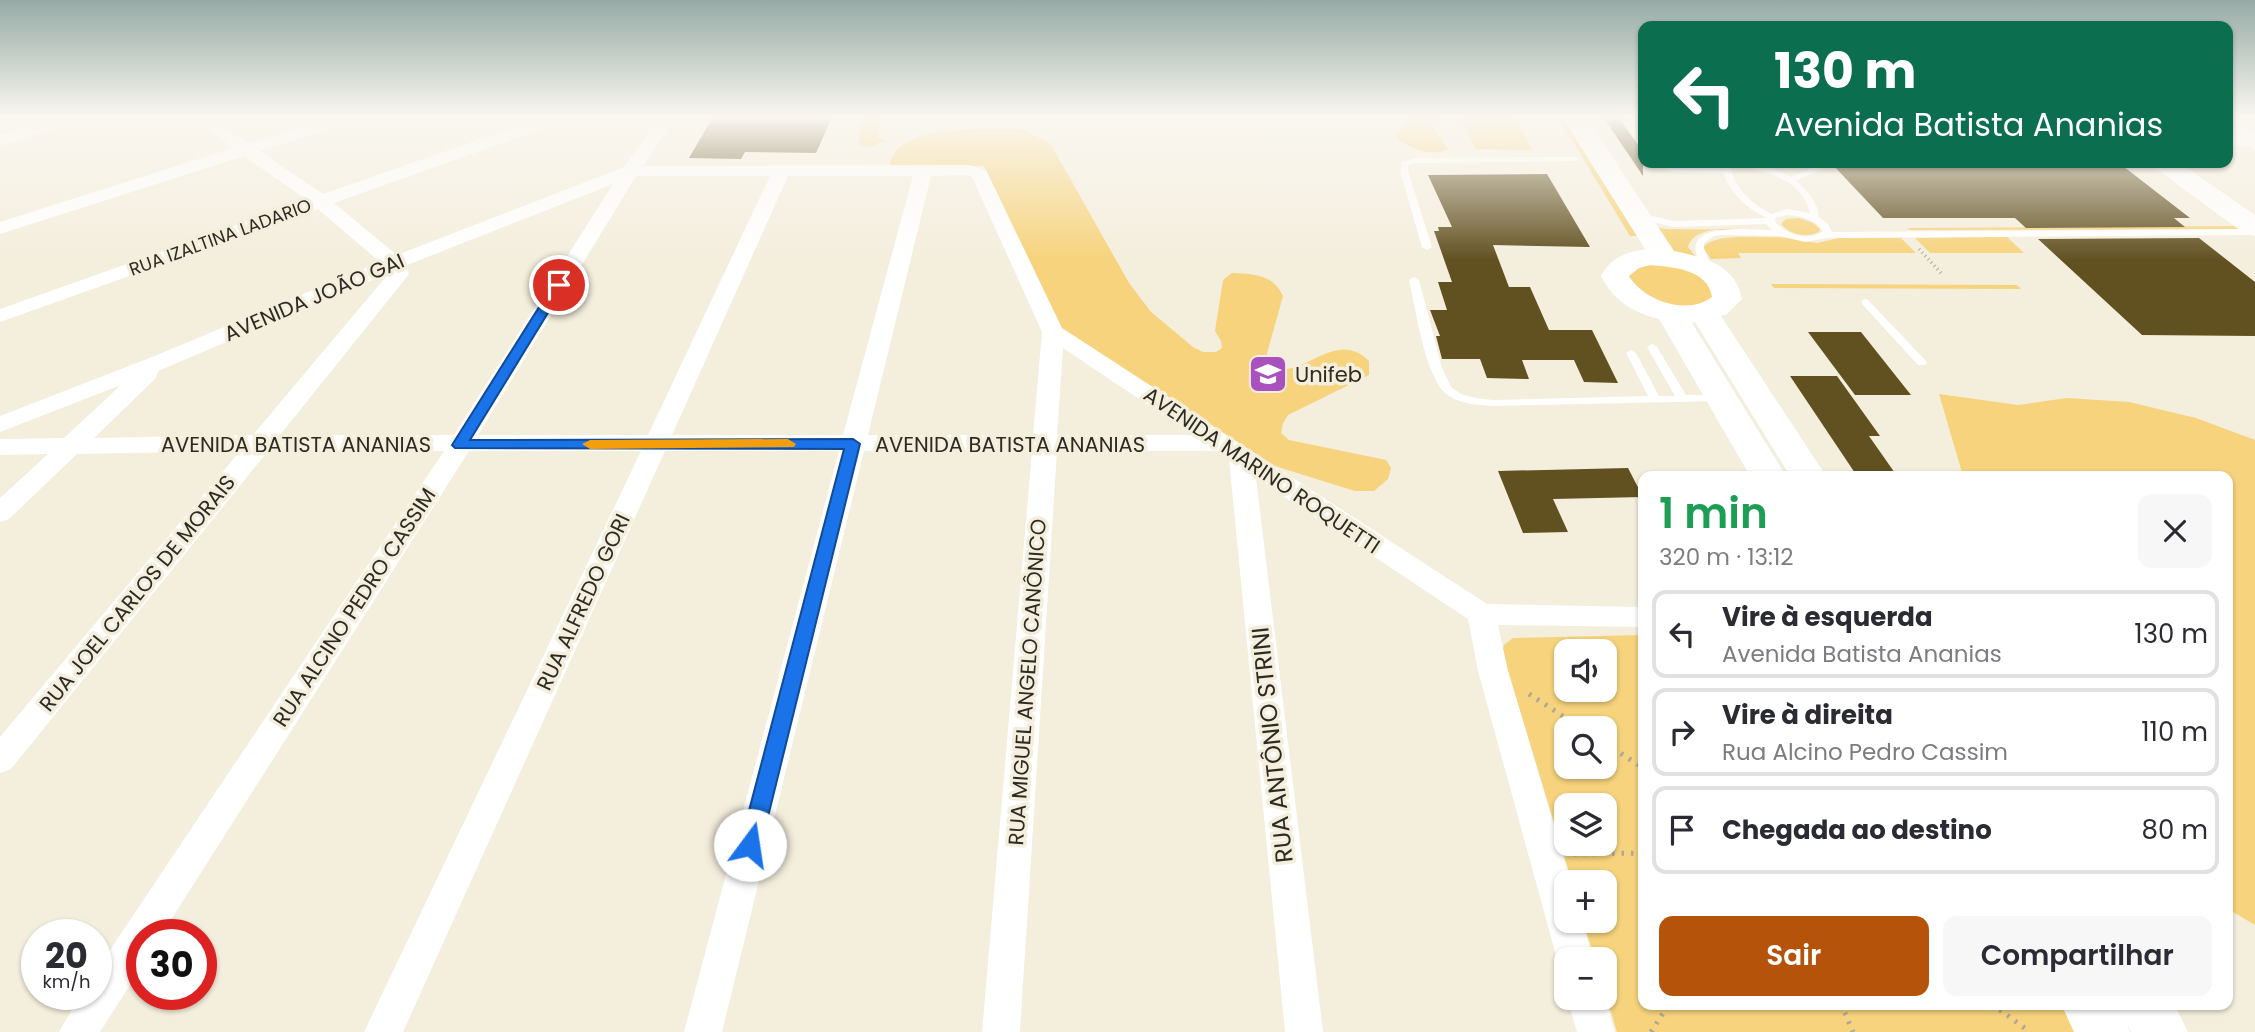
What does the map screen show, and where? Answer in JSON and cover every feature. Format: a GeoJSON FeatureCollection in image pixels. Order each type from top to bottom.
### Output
{"type":"FeatureCollection","features":[{"type":"Feature","properties":{"kind":"main road"},"geometry":{"type":"LineString","coordinates":[[1581,165],[1651,258]]}},
{"type":"Feature","properties":{"kind":"main road"},"geometry":{"type":"LineString","coordinates":[[1605,165],[1638,216],[1651,258]]}},
{"type":"Feature","properties":{"kind":"main road"},"geometry":{"type":"LineString","coordinates":[[2171,168],[2255,230]]}},
{"type":"Feature","properties":{"kind":"main road"},"geometry":{"type":"LineString","coordinates":[[1651,258],[1708,271],[1723,282],[1728,291],[1727,299],[1715,310],[1704,313],[1670,312],[1637,302],[1617,285],[1615,276],[1618,269],[1651,258]]}},
{"type":"Feature","properties":{"kind":"main road"},"geometry":{"type":"LineString","coordinates":[[1670,312],[1765,471]]}},
{"type":"Feature","properties":{"kind":"main road"},"geometry":{"type":"LineString","coordinates":[[1704,313],[1805,471]]}},
{"type":"Feature","properties":{"kind":"main road"},"geometry":{"type":"LineString","coordinates":[[2090,1010],[2103,1032]]}},
{"type":"Feature","properties":{"kind":"main road"},"geometry":{"type":"LineString","coordinates":[[2148,1010],[2161,1032]]}},
{"type":"Feature","properties":{"kind":"street"},"geometry":{"type":"LineString","coordinates":[[0,228],[199,165]]}},
{"type":"Feature","properties":{"kind":"street"},"geometry":{"type":"LineString","coordinates":[[269,165],[320,201],[394,262]]}},
{"type":"Feature","properties":{"kind":"street","name":"RUA IZALTINA LADARIO"},"geometry":{"type":"LineString","coordinates":[[0,316],[422,165]]}},
{"type":"Feature","properties":{"kind":"street","name":"RUA ALCINO PEDRO CASSIM"},"geometry":{"type":"LineString","coordinates":[[78,1032],[460,445],[634,165]]}},
{"type":"Feature","properties":{"kind":"street","name":"RUA ALFREDO GORI"},"geometry":{"type":"LineString","coordinates":[[383,1032],[780,170]]}},
{"type":"Feature","properties":{"kind":"street"},"geometry":{"type":"LineString","coordinates":[[630,171],[969,170],[980,174],[1053,332]]}},
{"type":"Feature","properties":{"kind":"street","name":"AVENIDA JOÃO GAI"},"geometry":{"type":"LineString","coordinates":[[0,425],[160,362],[394,262],[630,171]]}},
{"type":"Feature","properties":{"kind":"street"},"geometry":{"type":"LineString","coordinates":[[703,1032],[923,171]]}},
{"type":"Feature","properties":{"kind":"street","name":"RUA JOEL CARLOS DE MORAIS"},"geometry":{"type":"LineString","coordinates":[[0,760],[393,284],[399,274],[394,262]]}},
{"type":"Feature","properties":{"kind":"street","name":"RUA MIGUEL ANGELO CANÔNICO"},"geometry":{"type":"LineString","coordinates":[[1000,1032],[1053,332]]}},
{"type":"Feature","properties":{"kind":"street","name":"AVENIDA MARINO ROQUETTI"},"geometry":{"type":"LineString","coordinates":[[1053,332],[1481,614]]}},
{"type":"Feature","properties":{"kind":"street"},"geometry":{"type":"LineString","coordinates":[[0,513],[160,362]]}},
{"type":"Feature","properties":{"kind":"street","name":"AVENIDA BATISTA ANANIAS"},"geometry":{"type":"LineString","coordinates":[[0,447],[261,443],[1045,444],[1231,450]]}},
{"type":"Feature","properties":{"kind":"street","name":"RUA ANTÔNIO STRINI"},"geometry":{"type":"LineString","coordinates":[[1231,450],[1304,1032]]}},
{"type":"Feature","properties":{"kind":"street"},"geometry":{"type":"LineString","coordinates":[[1572,947],[1493,671],[1481,614],[1638,617]]}},
{"type":"Feature","properties":{"kind":"street"},"geometry":{"type":"LineString","coordinates":[[1590,1010],[1596,1032]]}},
{"type":"Feature","properties":{"kind":"lane"},"geometry":{"type":"LineString","coordinates":[[1405,165],[1404,171],[1427,247]]}},
{"type":"Feature","properties":{"kind":"lane"},"geometry":{"type":"LineString","coordinates":[[1671,168],[1691,168]]}},
{"type":"Feature","properties":{"kind":"lane"},"geometry":{"type":"LineString","coordinates":[[1729,168],[1735,189],[1771,219],[1773,227],[1782,233]]}},
{"type":"Feature","properties":{"kind":"lane"},"geometry":{"type":"LineString","coordinates":[[1757,168],[1772,169],[1792,180],[1812,204],[1815,218]]}},
{"type":"Feature","properties":{"kind":"lane"},"geometry":{"type":"LineString","coordinates":[[1792,180],[1818,168]]}},
{"type":"Feature","properties":{"kind":"lane"},"geometry":{"type":"LineString","coordinates":[[1638,216],[1655,222],[1674,224],[1771,219],[1787,212],[1815,218],[1826,226],[1826,235]]}},
{"type":"Feature","properties":{"kind":"lane"},"geometry":{"type":"LineString","coordinates":[[1708,271],[1699,248],[1700,242],[1711,234],[1782,233],[1805,239],[1826,235],[2255,230]]}},
{"type":"Feature","properties":{"kind":"lane"},"geometry":{"type":"LineString","coordinates":[[1414,280],[1438,374],[1448,390],[1455,395],[1493,403],[1721,398]]}},
{"type":"Feature","properties":{"kind":"lane"},"geometry":{"type":"LineString","coordinates":[[1866,302],[1922,363]]}},
{"type":"Feature","properties":{"kind":"lane"},"geometry":{"type":"LineString","coordinates":[[1652,347],[1682,398]]}},
{"type":"Feature","properties":{"kind":"lane"},"geometry":{"type":"LineString","coordinates":[[1631,353],[1655,399]]}},
{"type":"Feature","properties":{"kind":"path"},"geometry":{"type":"LineString","coordinates":[[1493,671],[1562,716]]}},
{"type":"Feature","properties":{"kind":"path"},"geometry":{"type":"LineString","coordinates":[[1617,751],[1638,765]]}},
{"type":"Feature","properties":{"kind":"path"},"geometry":{"type":"LineString","coordinates":[[1545,855],[1638,853]]}},
{"type":"Feature","properties":{"kind":"path"},"geometry":{"type":"LineString","coordinates":[[1651,1032],[1665,1010]]}},
{"type":"Feature","properties":{"kind":"path"},"geometry":{"type":"LineString","coordinates":[[1844,1010],[1853,1032]]}},
{"type":"Feature","properties":{"kind":"path"},"geometry":{"type":"LineString","coordinates":[[2000,1010],[2030,1032]]}},
{"type":"Feature","properties":{"kind":"shaded area"},"geometry":{"type":"Polygon","coordinates":[[[905,165],[1063,165],[1129,283],[1151,312],[1193,347],[1203,352],[1216,352],[1222,348],[1215,331],[1223,280],[1232,273],[1262,277],[1274,283],[1283,296],[1266,357],[1266,368],[1294,368],[1331,352],[1344,350],[1356,352],[1369,361],[1369,375],[1288,415],[1281,433],[1289,440],[1386,460],[1391,468],[1388,479],[1374,491],[1355,491],[1262,462],[1061,329],[984,166],[905,165]]]}},
{"type":"Feature","properties":{"kind":"shaded area"},"geometry":{"type":"Polygon","coordinates":[[[1587,165],[1595,165],[1638,236],[1630,236],[1587,165]]]}},
{"type":"Feature","properties":{"kind":"shaded area"},"geometry":{"type":"Polygon","coordinates":[[[1799,218],[1813,223],[1820,229],[1819,232],[1798,234],[1781,224],[1786,219],[1799,218]]]}},
{"type":"Feature","properties":{"kind":"shaded area"},"geometry":{"type":"Polygon","coordinates":[[[1652,225],[1665,229],[1718,230],[1700,234],[1692,239],[1688,247],[1699,261],[1672,256],[1652,225]]]}},
{"type":"Feature","properties":{"kind":"shaded area"},"geometry":{"type":"Polygon","coordinates":[[[2241,226],[2245,229],[1907,228],[2241,226]]]}},
{"type":"Feature","properties":{"kind":"shaded area"},"geometry":{"type":"Polygon","coordinates":[[[1779,237],[1817,243],[1839,238],[1901,238],[1916,253],[1738,253],[1741,258],[1711,259],[1703,248],[1708,243],[1726,238],[1779,237]]]}},
{"type":"Feature","properties":{"kind":"shaded area"},"geometry":{"type":"Polygon","coordinates":[[[2007,237],[2024,253],[1930,253],[1915,238],[2007,237]]]}},
{"type":"Feature","properties":{"kind":"shaded area"},"geometry":{"type":"Polygon","coordinates":[[[1657,264],[1693,271],[1710,283],[1713,296],[1699,304],[1680,306],[1661,304],[1646,298],[1628,276],[1637,267],[1657,264]]]}},
{"type":"Feature","properties":{"kind":"shaded area"},"geometry":{"type":"Polygon","coordinates":[[[1771,284],[2017,285],[2021,289],[1774,288],[1771,284]]]}},
{"type":"Feature","properties":{"kind":"shaded area"},"geometry":{"type":"Polygon","coordinates":[[[1939,394],[2018,405],[2067,398],[2129,402],[2196,418],[2255,440],[2255,925],[2233,912],[2233,471],[1962,471],[1939,394]]]}},
{"type":"Feature","properties":{"kind":"shaded area"},"geometry":{"type":"Polygon","coordinates":[[[1638,635],[1638,1010],[2078,1010],[2091,1032],[1617,1032],[1610,1010],[1617,1010],[1617,947],[1591,947],[1587,933],[1617,933],[1617,870],[1568,870],[1564,856],[1617,856],[1617,793],[1554,793],[1554,823],[1502,651],[1504,645],[1513,638],[1638,635]]]}},
{"type":"Feature","properties":{"kind":"building"},"geometry":{"type":"Polygon","coordinates":[[[1836,168],[2125,168],[2190,218],[2174,218],[2185,227],[2026,228],[2015,218],[1883,218],[1836,168]]]}},
{"type":"Feature","properties":{"kind":"building"},"geometry":{"type":"Polygon","coordinates":[[[1547,174],[1590,247],[1493,245],[1509,287],[1530,287],[1549,330],[1592,330],[1618,383],[1584,382],[1574,360],[1522,360],[1529,379],[1487,378],[1480,359],[1442,359],[1436,336],[1440,336],[1430,310],[1447,310],[1438,282],[1452,282],[1434,231],[1439,231],[1438,227],[1452,227],[1428,175],[1547,174]]]}},
{"type":"Feature","properties":{"kind":"building"},"geometry":{"type":"Polygon","coordinates":[[[2199,238],[2255,282],[2255,336],[2142,335],[2038,239],[2199,238]]]}},
{"type":"Feature","properties":{"kind":"building"},"geometry":{"type":"Polygon","coordinates":[[[1808,332],[1861,332],[1911,395],[1855,395],[1808,332]]]}},
{"type":"Feature","properties":{"kind":"building"},"geometry":{"type":"Polygon","coordinates":[[[1790,376],[1837,376],[1880,436],[1869,436],[1894,471],[1854,471],[1790,376]]]}},
{"type":"Feature","properties":{"kind":"building"},"geometry":{"type":"Polygon","coordinates":[[[1628,468],[1638,487],[1638,497],[1553,499],[1568,532],[1523,533],[1498,471],[1628,468]]]}},
{"type":"Feature","properties":{"kind":"slow traffic"},"geometry":{"type":"LineString","coordinates":[[590,444],[788,444]]}},
{"type":"Feature","properties":{"kind":"place","name":"Unifeb"},"geometry":{"type":"Point","coordinates":[1268,374]}},
{"type":"Feature","properties":{"kind":"route"},"geometry":{"type":"LineString","coordinates":[[559,285],[460,445],[853,444],[750,845]]}}]}
